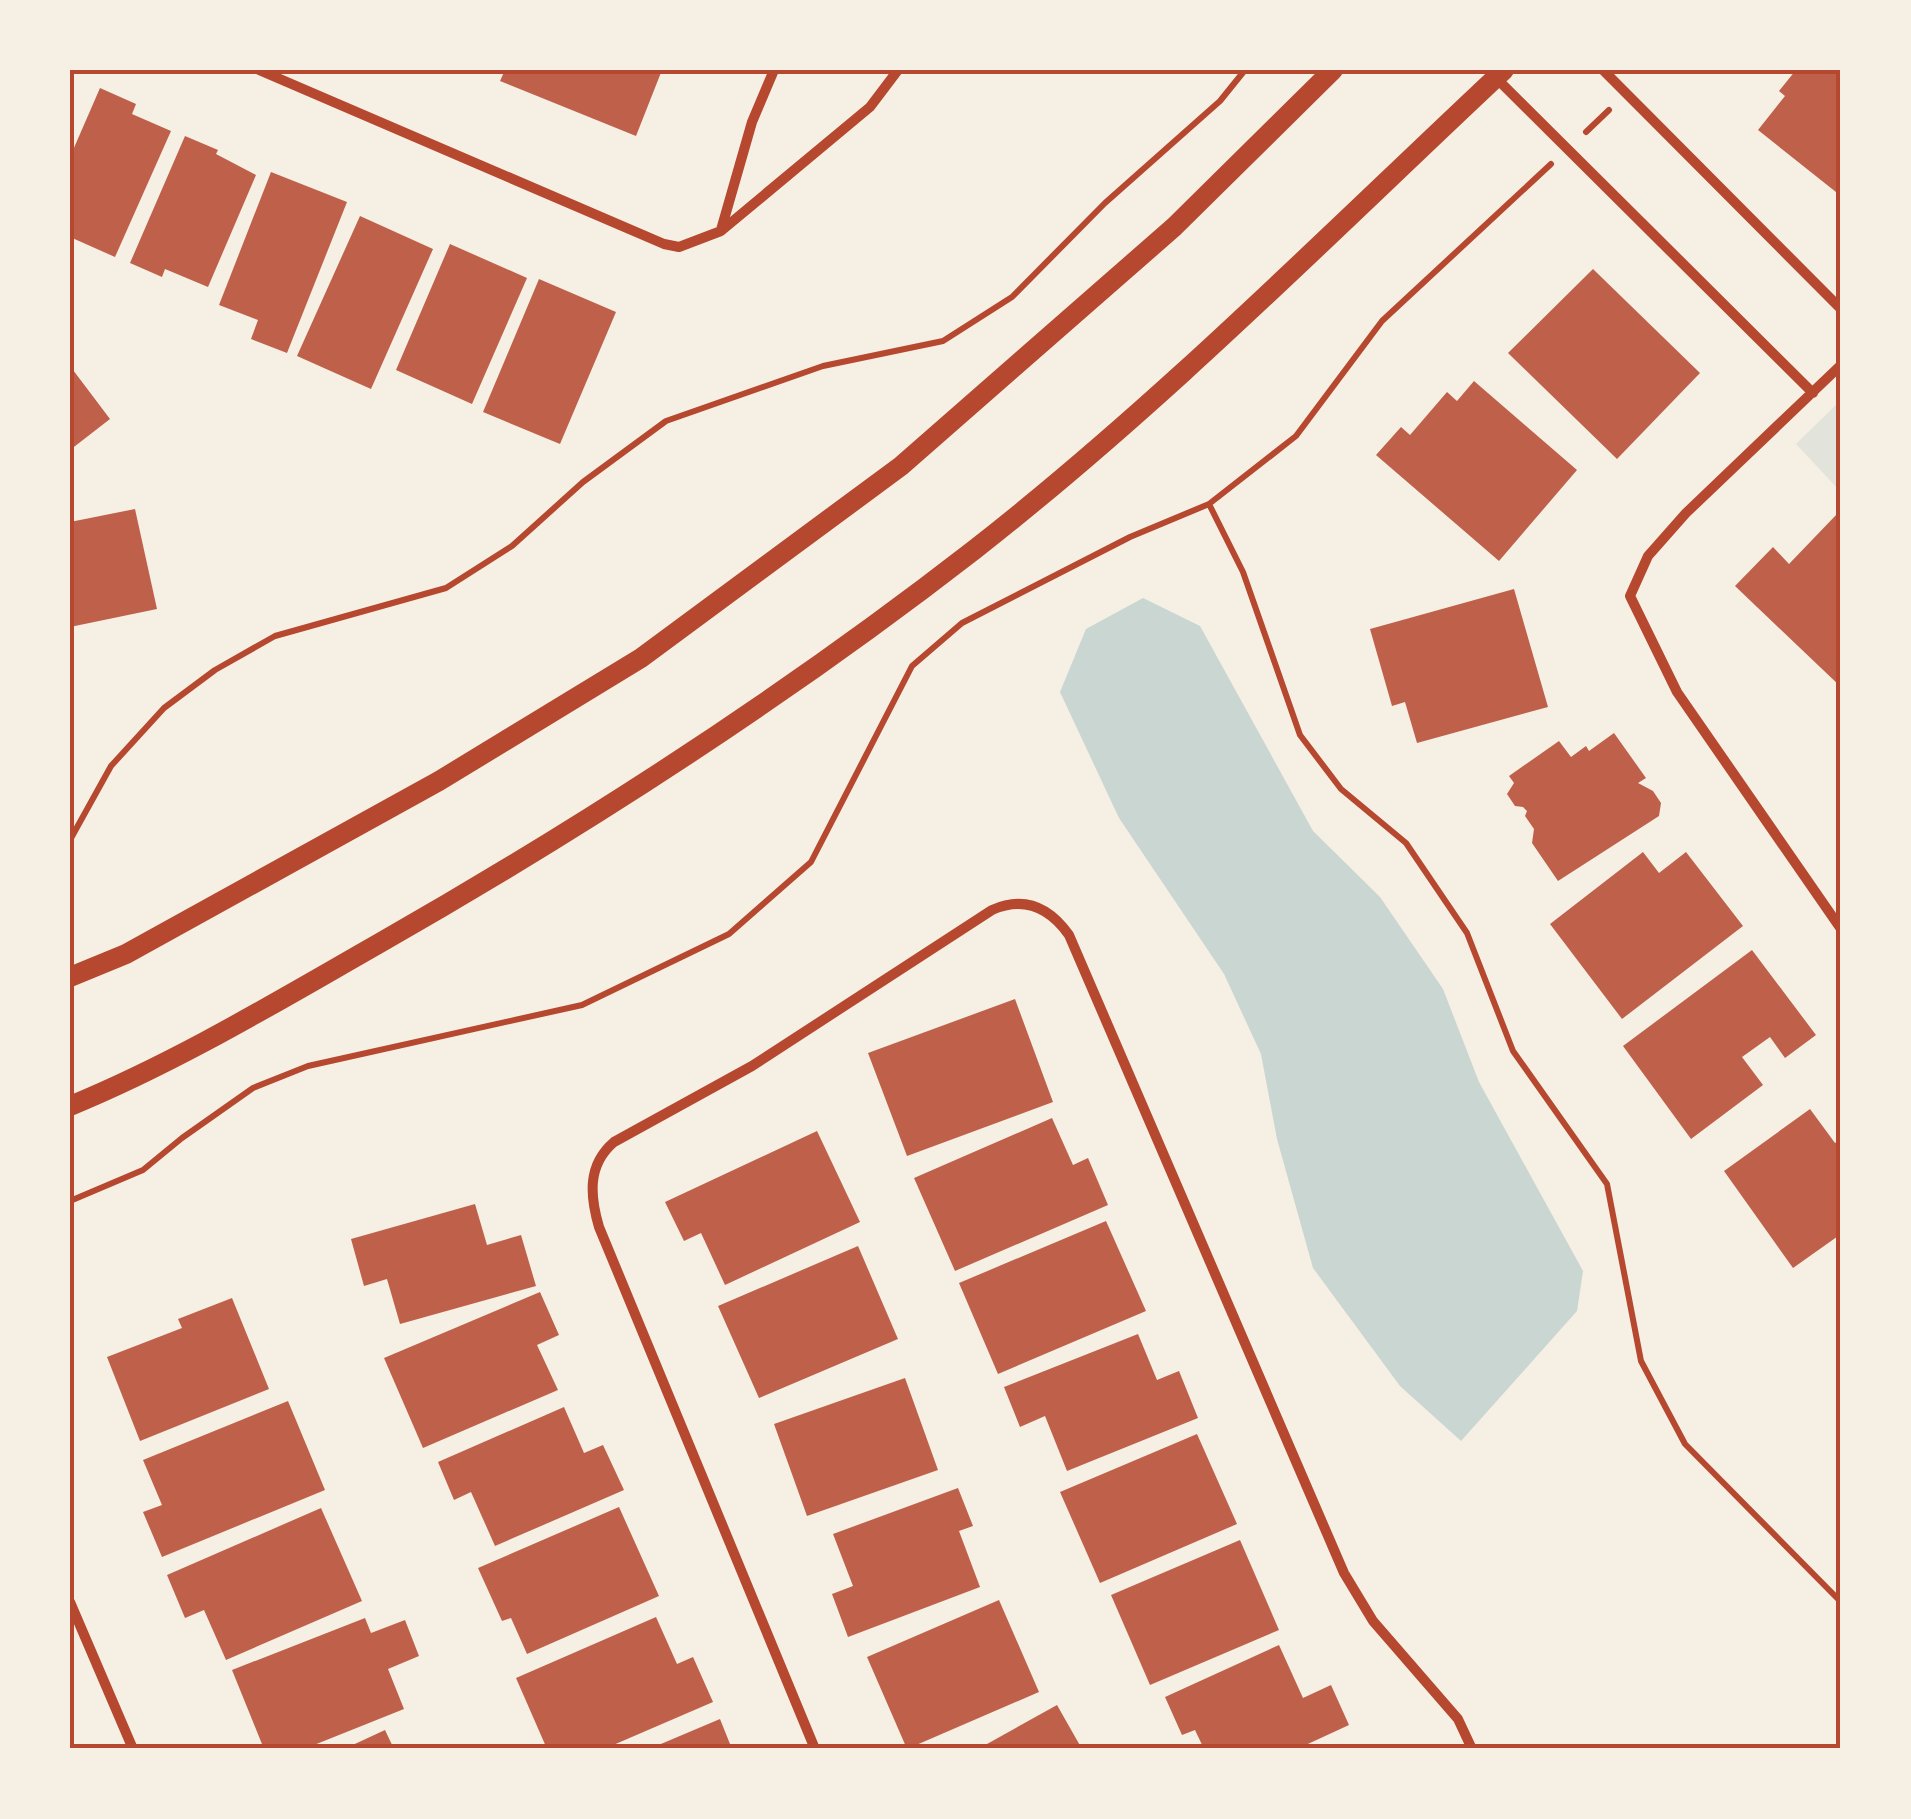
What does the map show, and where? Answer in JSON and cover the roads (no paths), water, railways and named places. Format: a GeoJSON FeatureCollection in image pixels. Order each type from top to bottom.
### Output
{"type":"FeatureCollection","features":[{"type":"Feature","properties":{"kind":"main road"},"geometry":{"type":"LineString","coordinates":[[70,976],[126,954],[439,781],[641,658],[901,466],[1174,226],[1333,70]]}},
{"type":"Feature","properties":{"kind":"main road"},"geometry":{"type":"LineString","coordinates":[[70,1106],[186,1050],[437,910],[625,796],[759,707],[975,549],[1144,408],[1496,73]]}},
{"type":"Feature","properties":{"kind":"street"},"geometry":{"type":"LineString","coordinates":[[259,70],[664,244],[679,247],[721,231],[870,107],[898,70]]}},
{"type":"Feature","properties":{"kind":"street"},"geometry":{"type":"LineString","coordinates":[[721,231],[752,122],[774,70]]}},
{"type":"Feature","properties":{"kind":"street"},"geometry":{"type":"LineString","coordinates":[[1603,70],[1841,308]]}},
{"type":"Feature","properties":{"kind":"street"},"geometry":{"type":"LineString","coordinates":[[1496,73],[1567,149],[1814,392]]}},
{"type":"Feature","properties":{"kind":"street"},"geometry":{"type":"LineString","coordinates":[[1841,365],[1686,513],[1648,556],[1630,596],[1677,692],[1841,929]]}},
{"type":"Feature","properties":{"kind":"street"},"geometry":{"type":"LineString","coordinates":[[814,1749],[599,1228],[592,1200],[596,1168],[614,1142],[752,1066],[992,910],[1013,903],[1036,906],[1069,934],[1344,1573],[1373,1621],[1458,1719],[1472,1749]]}},
{"type":"Feature","properties":{"kind":"street"},"geometry":{"type":"LineString","coordinates":[[70,1602],[134,1749]]}}]}
